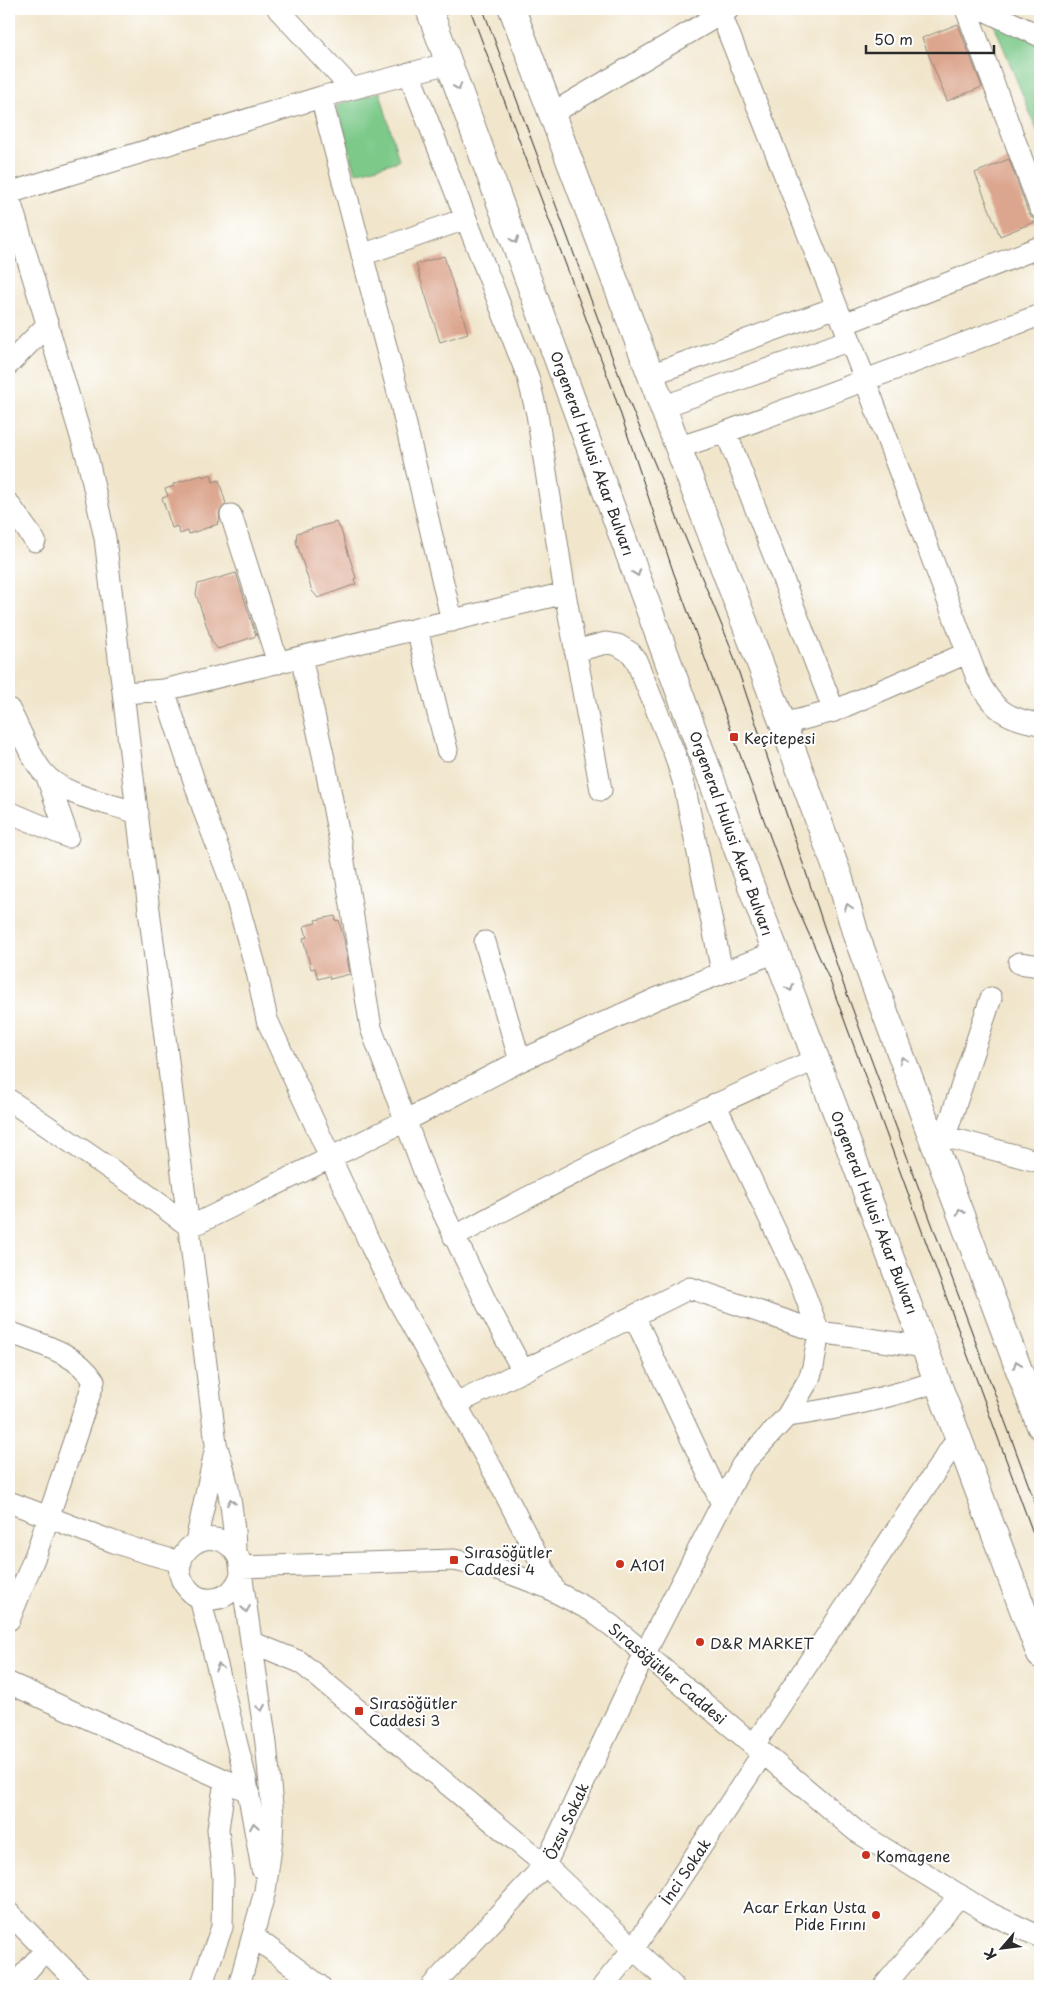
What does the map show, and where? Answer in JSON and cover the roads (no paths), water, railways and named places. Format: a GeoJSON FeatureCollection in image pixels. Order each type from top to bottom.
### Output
{"type":"FeatureCollection","features":[{"type":"Feature","properties":{"kind":"main road","name":"Orgeneral Hulusi Akar Bulvarı"},"geometry":{"type":"LineString","coordinates":[[430,9],[727,822],[1040,1655]]}},
{"type":"Feature","properties":{"kind":"main road"},"geometry":{"type":"LineString","coordinates":[[512,9],[783,724],[840,880],[856,935],[938,1135],[1040,1426]]}},
{"type":"Feature","properties":{"kind":"street"},"geometry":{"type":"LineString","coordinates":[[278,9],[351,88]]}},
{"type":"Feature","properties":{"kind":"street"},"geometry":{"type":"LineString","coordinates":[[966,9],[1040,208]]}},
{"type":"Feature","properties":{"kind":"street"},"geometry":{"type":"LineString","coordinates":[[982,9],[1040,36]]}},
{"type":"Feature","properties":{"kind":"street"},"geometry":{"type":"LineString","coordinates":[[551,114],[725,11],[981,688],[994,704],[1006,714],[1020,721],[1040,724]]}},
{"type":"Feature","properties":{"kind":"street"},"geometry":{"type":"LineString","coordinates":[[9,192],[351,88],[449,63]]}},
{"type":"Feature","properties":{"kind":"street"},"geometry":{"type":"LineString","coordinates":[[409,74],[465,219],[517,344],[528,377],[537,414],[575,651],[602,790]]}},
{"type":"Feature","properties":{"kind":"street"},"geometry":{"type":"LineString","coordinates":[[321,97],[401,404],[452,621]]}},
{"type":"Feature","properties":{"kind":"street"},"geometry":{"type":"LineString","coordinates":[[9,197],[88,460],[98,501],[111,576],[138,813],[216,1444],[231,1500],[266,1743],[273,1816],[272,1840],[265,1891],[254,1937],[239,1986]]}},
{"type":"Feature","properties":{"kind":"street"},"geometry":{"type":"LineString","coordinates":[[362,255],[465,219]]}},
{"type":"Feature","properties":{"kind":"street"},"geometry":{"type":"LineString","coordinates":[[662,406],[844,324],[1040,247]]}},
{"type":"Feature","properties":{"kind":"street"},"geometry":{"type":"LineString","coordinates":[[677,448],[726,432],[1040,315]]}},
{"type":"Feature","properties":{"kind":"street"},"geometry":{"type":"LineString","coordinates":[[9,364],[48,324]]}},
{"type":"Feature","properties":{"kind":"street"},"geometry":{"type":"LineString","coordinates":[[650,375],[844,324]]}},
{"type":"Feature","properties":{"kind":"street"},"geometry":{"type":"LineString","coordinates":[[726,432],[834,710]]}},
{"type":"Feature","properties":{"kind":"street"},"geometry":{"type":"LineString","coordinates":[[9,504],[35,541]]}},
{"type":"Feature","properties":{"kind":"street"},"geometry":{"type":"LineString","coordinates":[[231,514],[278,663]]}},
{"type":"Feature","properties":{"kind":"street"},"geometry":{"type":"LineString","coordinates":[[124,693],[164,690],[565,593]]}},
{"type":"Feature","properties":{"kind":"street"},"geometry":{"type":"LineString","coordinates":[[417,630],[447,750]]}},
{"type":"Feature","properties":{"kind":"street"},"geometry":{"type":"LineString","coordinates":[[575,651],[612,643],[624,648],[636,660],[675,755],[684,784],[722,972]]}},
{"type":"Feature","properties":{"kind":"street"},"geometry":{"type":"LineString","coordinates":[[783,724],[834,710],[967,653]]}},
{"type":"Feature","properties":{"kind":"street"},"geometry":{"type":"LineString","coordinates":[[301,657],[324,759],[344,862],[371,1028],[427,1179],[454,1237],[523,1371]]}},
{"type":"Feature","properties":{"kind":"street"},"geometry":{"type":"LineString","coordinates":[[164,690],[205,814],[233,887],[257,972],[267,1020],[399,1302],[526,1532],[555,1591]]}},
{"type":"Feature","properties":{"kind":"street"},"geometry":{"type":"LineString","coordinates":[[9,709],[36,762],[48,778],[68,837],[9,812]]}},
{"type":"Feature","properties":{"kind":"street"},"geometry":{"type":"LineString","coordinates":[[48,778],[68,791],[138,813]]}},
{"type":"Feature","properties":{"kind":"street"},"geometry":{"type":"LineString","coordinates":[[485,942],[520,1061]]}},
{"type":"Feature","properties":{"kind":"street"},"geometry":{"type":"LineString","coordinates":[[190,1226],[404,1121],[520,1061],[658,998],[776,952]]}},
{"type":"Feature","properties":{"kind":"street"},"geometry":{"type":"LineString","coordinates":[[1019,963],[1040,966]]}},
{"type":"Feature","properties":{"kind":"street"},"geometry":{"type":"LineString","coordinates":[[991,998],[938,1135],[1040,1162]]}},
{"type":"Feature","properties":{"kind":"street"},"geometry":{"type":"LineString","coordinates":[[454,1237],[606,1155],[817,1059]]}},
{"type":"Feature","properties":{"kind":"street"},"geometry":{"type":"LineString","coordinates":[[9,1100],[190,1226]]}},
{"type":"Feature","properties":{"kind":"street"},"geometry":{"type":"LineString","coordinates":[[715,1104],[800,1282],[819,1332]]}},
{"type":"Feature","properties":{"kind":"street"},"geometry":{"type":"LineString","coordinates":[[456,1404],[690,1288],[819,1332],[925,1346]]}},
{"type":"Feature","properties":{"kind":"street"},"geometry":{"type":"LineString","coordinates":[[634,1316],[722,1504]]}},
{"type":"Feature","properties":{"kind":"street"},"geometry":{"type":"LineString","coordinates":[[9,1332],[71,1357],[85,1368],[94,1381],[24,1586],[9,1620]]}},
{"type":"Feature","properties":{"kind":"street","name":"Özsu Sokak"},"geometry":{"type":"LineString","coordinates":[[432,1986],[545,1865],[645,1653],[742,1465],[787,1416],[808,1379],[813,1367],[819,1332]]}},
{"type":"Feature","properties":{"kind":"street"},"geometry":{"type":"LineString","coordinates":[[787,1416],[854,1406],[938,1381]]}},
{"type":"Feature","properties":{"kind":"street","name":"İnci Sokak"},"geometry":{"type":"LineString","coordinates":[[603,1986],[634,1948],[959,1436]]}},
{"type":"Feature","properties":{"kind":"street"},"geometry":{"type":"LineString","coordinates":[[196,1542],[216,1444]]}},
{"type":"Feature","properties":{"kind":"street"},"geometry":{"type":"LineString","coordinates":[[9,1502],[48,1516],[100,1539],[180,1562]]}},
{"type":"Feature","properties":{"kind":"street"},"geometry":{"type":"LineString","coordinates":[[213,1538],[221,1540],[239,1564],[232,1590],[225,1596],[217,1599],[200,1598],[186,1587],[180,1571],[180,1562],[189,1547],[196,1542],[213,1538]]}},
{"type":"Feature","properties":{"kind":"street","name":"Sırasöğütler Caddesi"},"geometry":{"type":"LineString","coordinates":[[239,1564],[454,1560],[501,1570],[555,1591],[592,1611],[612,1626],[856,1831],[985,1911],[1040,1937]]}},
{"type":"Feature","properties":{"kind":"street"},"geometry":{"type":"LineString","coordinates":[[200,1598],[249,1792],[265,1891]]}},
{"type":"Feature","properties":{"kind":"street"},"geometry":{"type":"LineString","coordinates":[[251,1642],[300,1662],[545,1865],[673,1986]]}},
{"type":"Feature","properties":{"kind":"street"},"geometry":{"type":"LineString","coordinates":[[9,1683],[249,1792]]}},
{"type":"Feature","properties":{"kind":"street"},"geometry":{"type":"LineString","coordinates":[[201,1986],[222,1927],[223,1878],[218,1829],[225,1780]]}},
{"type":"Feature","properties":{"kind":"street"},"geometry":{"type":"LineString","coordinates":[[884,1986],[960,1895]]}},
{"type":"Feature","properties":{"kind":"street"},"geometry":{"type":"LineString","coordinates":[[9,1913],[81,1986]]}},
{"type":"Feature","properties":{"kind":"street"},"geometry":{"type":"LineString","coordinates":[[254,1937],[320,1986]]}},
{"type":"Feature","properties":{"kind":"street"},"geometry":{"type":"LineString","coordinates":[[14,1986],[46,1949]]}},
{"type":"Feature","properties":{"kind":"tram line"},"geometry":{"type":"LineString","coordinates":[[470,9],[612,388],[673,571],[791,894],[830,981],[1040,1552]]}},
{"type":"Feature","properties":{"kind":"tram line"},"geometry":{"type":"LineString","coordinates":[[483,9],[627,397],[729,643],[844,986],[1040,1516]]}},
{"type":"Feature","properties":{"kind":"place","name":"Keçitepesi"},"geometry":{"type":"Point","coordinates":[734,737]}},
{"type":"Feature","properties":{"kind":"place","name":"Sırasöğütler Caddesi 4"},"geometry":{"type":"Point","coordinates":[454,1560]}},
{"type":"Feature","properties":{"kind":"place","name":"A101"},"geometry":{"type":"Point","coordinates":[620,1564]}},
{"type":"Feature","properties":{"kind":"place","name":"D&R MARKET"},"geometry":{"type":"Point","coordinates":[700,1642]}},
{"type":"Feature","properties":{"kind":"place","name":"Sırasöğütler Caddesi 3"},"geometry":{"type":"Point","coordinates":[359,1711]}},
{"type":"Feature","properties":{"kind":"place","name":"Komagene"},"geometry":{"type":"Point","coordinates":[866,1855]}},
{"type":"Feature","properties":{"kind":"place","name":"Acar Erkan Usta Pide Fırını"},"geometry":{"type":"Point","coordinates":[876,1915]}}]}
